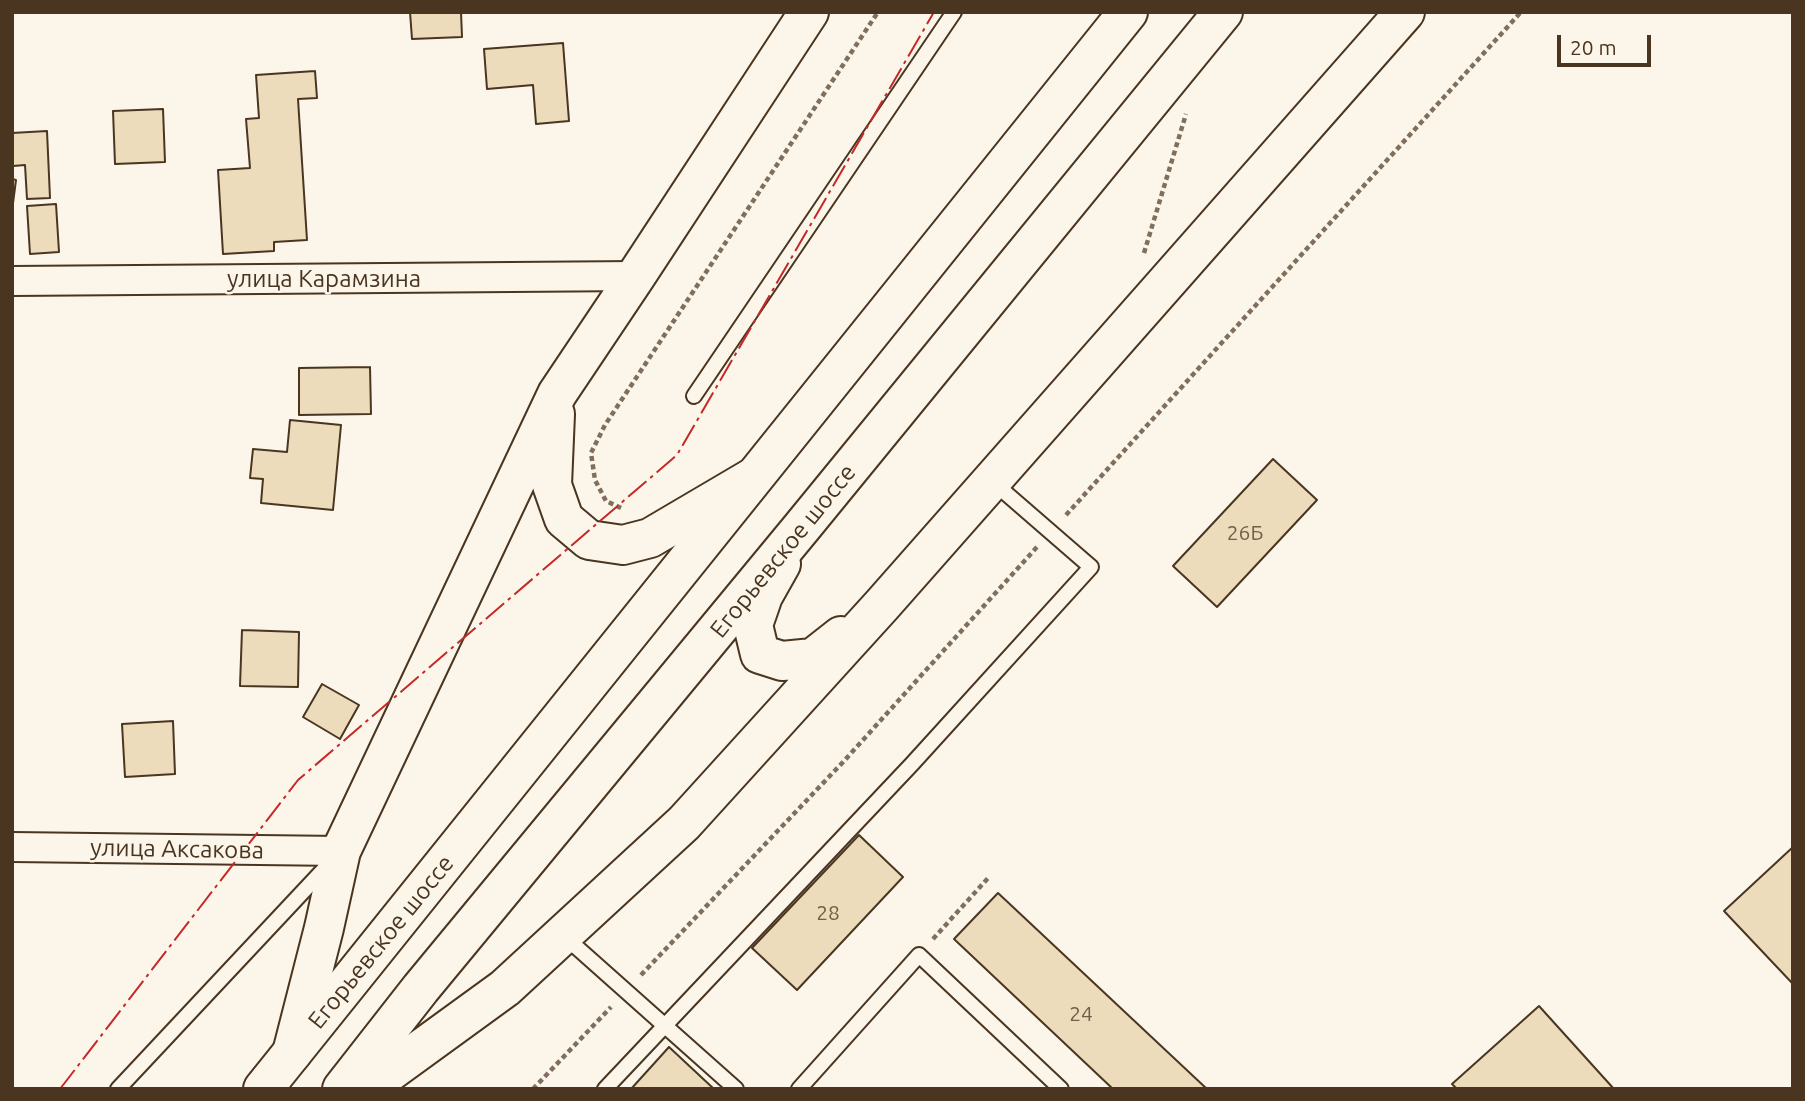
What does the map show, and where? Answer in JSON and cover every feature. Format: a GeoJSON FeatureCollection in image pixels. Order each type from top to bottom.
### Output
{"type":"FeatureCollection","features":[{"type":"Feature","properties":{"kind":"street"},"geometry":{"type":"LineString","coordinates":[[292,1053],[341,851],[556,394],[809,12]]}},
{"type":"Feature","properties":{"kind":"street","name":"Егорьевское шоссе"},"geometry":{"type":"LineString","coordinates":[[263,1089],[1128,12]]}},
{"type":"Feature","properties":{"kind":"street"},"geometry":{"type":"LineString","coordinates":[[366,1089],[505,988],[684,823],[882,605],[1405,12]]}},
{"type":"Feature","properties":{"kind":"street","name":"Егорьевское шоссе"},"geometry":{"type":"LineString","coordinates":[[342,1089],[421,988],[1218,19]]}},
{"type":"Feature","properties":{"kind":"street","name":"улица Карамзина"},"geometry":{"type":"LineString","coordinates":[[12,281],[636,276]]}},
{"type":"Feature","properties":{"kind":"street"},"geometry":{"type":"LineString","coordinates":[[556,394],[552,485],[564,519],[589,540],[623,545],[650,538],[754,477]]}},
{"type":"Feature","properties":{"kind":"street"},"geometry":{"type":"LineString","coordinates":[[802,527],[763,596],[752,625],[760,654],[782,661],[813,658],[882,605]]}},
{"type":"Feature","properties":{"kind":"street","name":"улица Аксакова"},"geometry":{"type":"LineString","coordinates":[[12,847],[341,851]]}},
{"type":"Feature","properties":{"kind":"lane"},"geometry":{"type":"LineString","coordinates":[[694,396],[954,12]]}},
{"type":"Feature","properties":{"kind":"lane"},"geometry":{"type":"LineString","coordinates":[[605,1089],[912,764],[1091,567],[992,481]]}},
{"type":"Feature","properties":{"kind":"lane"},"geometry":{"type":"LineString","coordinates":[[118,1089],[341,851]]}},
{"type":"Feature","properties":{"kind":"lane"},"geometry":{"type":"LineString","coordinates":[[563,935],[736,1089]]}},
{"type":"Feature","properties":{"kind":"lane"},"geometry":{"type":"LineString","coordinates":[[799,1089],[919,955],[1061,1089]]}},
{"type":"Feature","properties":{"kind":"path"},"geometry":{"type":"LineString","coordinates":[[626,510],[606,501],[595,480],[592,453],[604,425],[878,12]]}},
{"type":"Feature","properties":{"kind":"path"},"geometry":{"type":"LineString","coordinates":[[533,1089],[844,761],[1521,12]]}},
{"type":"Feature","properties":{"kind":"path"},"geometry":{"type":"LineString","coordinates":[[1141,261],[1189,104]]}},
{"type":"Feature","properties":{"kind":"path"},"geometry":{"type":"LineString","coordinates":[[919,955],[989,877]]}},
{"type":"Feature","properties":{"kind":"building"},"geometry":{"type":"Polygon","coordinates":[[[410,12],[461,12],[462,37],[412,39],[410,12]]]}},
{"type":"Feature","properties":{"kind":"building"},"geometry":{"type":"Polygon","coordinates":[[[563,43],[569,121],[536,124],[533,85],[487,89],[484,49],[563,43]]]}},
{"type":"Feature","properties":{"kind":"building"},"geometry":{"type":"Polygon","coordinates":[[[315,71],[317,98],[298,99],[307,240],[274,242],[274,251],[223,254],[218,170],[250,168],[246,119],[259,118],[256,75],[315,71]]]}},
{"type":"Feature","properties":{"kind":"building"},"geometry":{"type":"Polygon","coordinates":[[[163,109],[165,162],[115,164],[113,111],[163,109]]]}},
{"type":"Feature","properties":{"kind":"building"},"geometry":{"type":"Polygon","coordinates":[[[47,131],[50,198],[27,199],[25,165],[13,166],[12,133],[47,131]]]}},
{"type":"Feature","properties":{"kind":"building"},"geometry":{"type":"Polygon","coordinates":[[[12,179],[16,180],[12,211],[12,179]]]}},
{"type":"Feature","properties":{"kind":"building"},"geometry":{"type":"Polygon","coordinates":[[[56,204],[59,252],[30,254],[27,206],[56,204]]]}},
{"type":"Feature","properties":{"kind":"building"},"geometry":{"type":"Polygon","coordinates":[[[370,367],[371,414],[299,415],[299,368],[370,367]]]}},
{"type":"Feature","properties":{"kind":"building"},"geometry":{"type":"Polygon","coordinates":[[[290,420],[341,425],[333,510],[261,503],[263,479],[250,478],[253,449],[287,452],[290,420]]]}},
{"type":"Feature","properties":{"kind":"building"},"geometry":{"type":"Polygon","coordinates":[[[1273,459],[1317,500],[1217,607],[1173,566],[1273,459]]]}},
{"type":"Feature","properties":{"kind":"building"},"geometry":{"type":"Polygon","coordinates":[[[242,630],[299,632],[298,687],[240,686],[242,630]]]}},
{"type":"Feature","properties":{"kind":"building"},"geometry":{"type":"Polygon","coordinates":[[[322,684],[359,705],[340,739],[303,717],[322,684]]]}},
{"type":"Feature","properties":{"kind":"building"},"geometry":{"type":"Polygon","coordinates":[[[173,721],[175,774],[125,777],[122,724],[173,721]]]}},
{"type":"Feature","properties":{"kind":"building"},"geometry":{"type":"Polygon","coordinates":[[[859,835],[903,877],[797,990],[752,948],[859,835]]]}},
{"type":"Feature","properties":{"kind":"building"},"geometry":{"type":"Polygon","coordinates":[[[1793,847],[1793,984],[1724,911],[1793,847]]]}},
{"type":"Feature","properties":{"kind":"building"},"geometry":{"type":"Polygon","coordinates":[[[998,893],[1207,1089],[1113,1089],[954,939],[998,893]]]}},
{"type":"Feature","properties":{"kind":"building"},"geometry":{"type":"Polygon","coordinates":[[[1539,1006],[1614,1089],[1457,1089],[1452,1084],[1539,1006]]]}},
{"type":"Feature","properties":{"kind":"building"},"geometry":{"type":"Polygon","coordinates":[[[669,1047],[714,1089],[631,1089],[669,1047]]]}},
{"type":"Feature","properties":{"kind":"power"},"geometry":{"type":"LineString","coordinates":[[60,1089],[298,780],[677,455],[934,12]]}}]}
